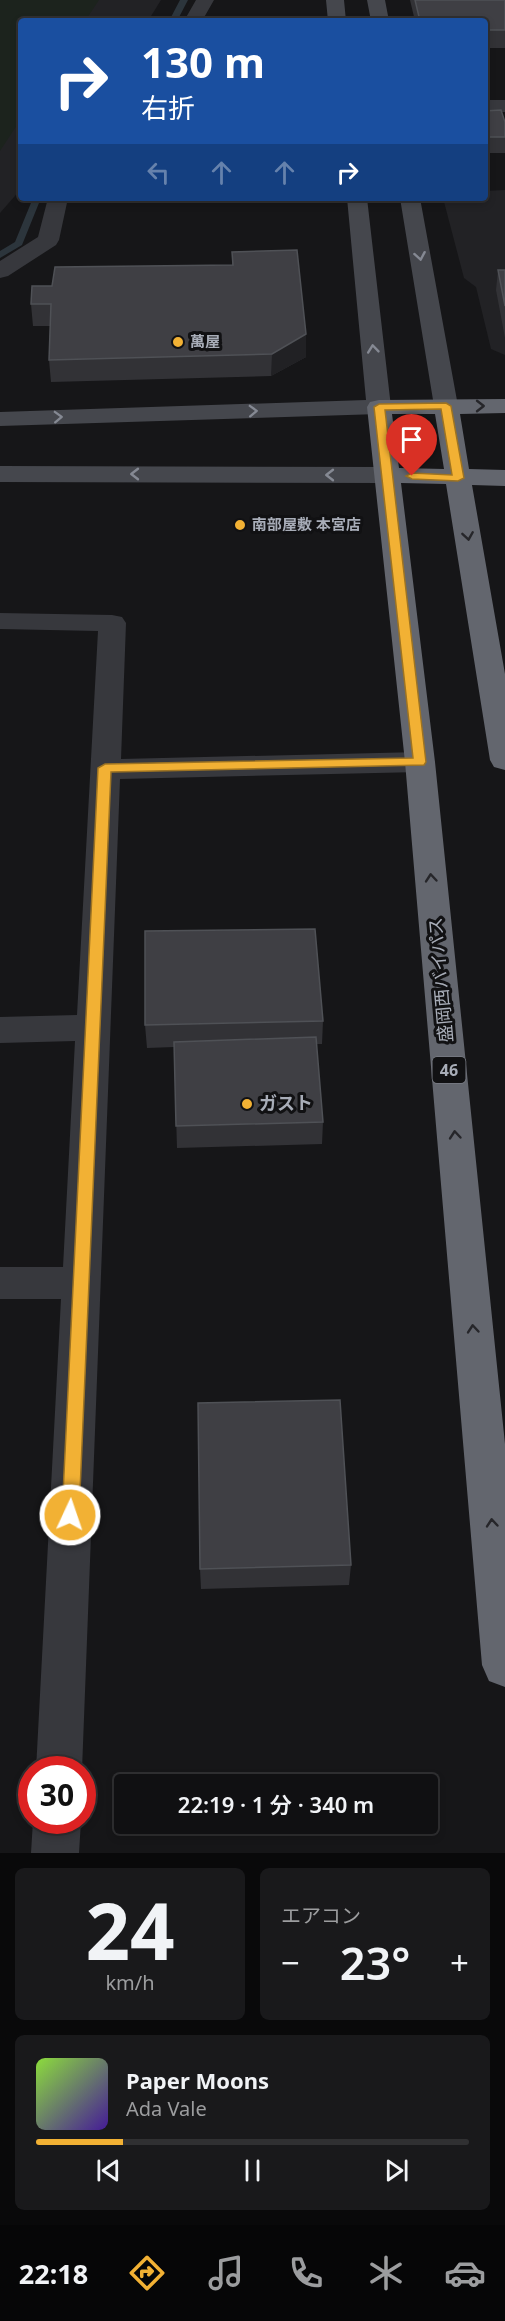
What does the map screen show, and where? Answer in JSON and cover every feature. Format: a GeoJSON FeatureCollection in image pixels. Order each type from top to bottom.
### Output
{"type":"FeatureCollection","features":[{"type":"Feature","properties":{"kind":"highway"},"geometry":{"type":"LineString","coordinates":[[446,406],[505,760]]}},
{"type":"Feature","properties":{"kind":"highway"},"geometry":{"type":"LineString","coordinates":[[379,407],[505,406]]}},
{"type":"Feature","properties":{"kind":"highway","name":"盛岡西バイパス"},"geometry":{"type":"LineString","coordinates":[[379,407],[420,762],[505,1665]]}},
{"type":"Feature","properties":{"kind":"highway"},"geometry":{"type":"LineString","coordinates":[[388,475],[505,478]]}},
{"type":"Feature","properties":{"kind":"street"},"geometry":{"type":"LineString","coordinates":[[195,18],[206,0]]}},
{"type":"Feature","properties":{"kind":"street"},"geometry":{"type":"LineString","coordinates":[[335,0],[338,18]]}},
{"type":"Feature","properties":{"kind":"street"},"geometry":{"type":"LineString","coordinates":[[376,0],[379,18]]}},
{"type":"Feature","properties":{"kind":"street"},"geometry":{"type":"LineString","coordinates":[[488,106],[505,106]]}},
{"type":"Feature","properties":{"kind":"street"},"geometry":{"type":"LineString","coordinates":[[0,271],[48,240],[57,201]]}},
{"type":"Feature","properties":{"kind":"street"},"geometry":{"type":"LineString","coordinates":[[0,419],[379,407],[357,201]]}},
{"type":"Feature","properties":{"kind":"street"},"geometry":{"type":"LineString","coordinates":[[411,201],[446,406]]}},
{"type":"Feature","properties":{"kind":"street"},"geometry":{"type":"LineString","coordinates":[[0,474],[388,475]]}},
{"type":"Feature","properties":{"kind":"street"},"geometry":{"type":"LineString","coordinates":[[0,621],[112,622],[60,1756]]}},
{"type":"Feature","properties":{"kind":"street"},"geometry":{"type":"LineString","coordinates":[[105,768],[420,762]]}},
{"type":"Feature","properties":{"kind":"street"},"geometry":{"type":"LineString","coordinates":[[0,1030],[93,1028]]}},
{"type":"Feature","properties":{"kind":"street"},"geometry":{"type":"LineString","coordinates":[[0,1283],[81,1283]]}},
{"type":"Feature","properties":{"kind":"street"},"geometry":{"type":"LineString","coordinates":[[55,1853],[56,1834]]}},
{"type":"Feature","properties":{"kind":"shaded area"},"geometry":{"type":"Polygon","coordinates":[[[0,0],[161,0],[150,18],[18,18],[18,192],[0,213],[0,0]]]}},
{"type":"Feature","properties":{"kind":"shaded area"},"geometry":{"type":"Polygon","coordinates":[[[0,0],[99,0],[87,18],[18,18],[18,124],[0,151],[0,0]]]}},
{"type":"Feature","properties":{"kind":"shaded area"},"geometry":{"type":"Polygon","coordinates":[[[505,190],[505,355],[491,349],[476,287],[464,278],[444,201],[488,201],[488,191],[505,190]]]}},
{"type":"Feature","properties":{"kind":"building"},"geometry":{"type":"Polygon","coordinates":[[[415,0],[505,0],[505,30],[488,30],[488,18],[419,18],[415,0]]]}},
{"type":"Feature","properties":{"kind":"building"},"geometry":{"type":"Polygon","coordinates":[[[501,110],[505,122],[505,137],[488,137],[488,111],[501,110]]]}},
{"type":"Feature","properties":{"kind":"building","name":"萬屋"},"geometry":{"type":"Polygon","coordinates":[[[297,250],[306,334],[272,354],[49,360],[51,304],[31,304],[32,286],[52,286],[55,267],[233,265],[232,252],[297,250]]]}},
{"type":"Feature","properties":{"kind":"building"},"geometry":{"type":"Polygon","coordinates":[[[498,270],[505,270],[505,306],[498,270]]]}},
{"type":"Feature","properties":{"kind":"building"},"geometry":{"type":"Polygon","coordinates":[[[315,929],[323,1021],[145,1025],[145,931],[315,929]]]}},
{"type":"Feature","properties":{"kind":"building","name":"ガスト"},"geometry":{"type":"Polygon","coordinates":[[[316,1037],[323,1122],[176,1126],[174,1042],[316,1037]]]}},
{"type":"Feature","properties":{"kind":"building"},"geometry":{"type":"Polygon","coordinates":[[[340,1400],[351,1565],[200,1569],[198,1403],[340,1400]]]}},
{"type":"Feature","properties":{"kind":"waterway"},"geometry":{"type":"LineString","coordinates":[[175,18],[184,0]]}},
{"type":"Feature","properties":{"kind":"waterway"},"geometry":{"type":"LineString","coordinates":[[0,255],[19,243],[36,201]]}},
{"type":"Feature","properties":{"kind":"place","name":"萬屋"},"geometry":{"type":"Point","coordinates":[178,342]}},
{"type":"Feature","properties":{"kind":"place","name":"南部屋敷 本宮店"},"geometry":{"type":"Point","coordinates":[240,525]}},
{"type":"Feature","properties":{"kind":"place","name":"ガスト"},"geometry":{"type":"Point","coordinates":[247,1104]}},
{"type":"Feature","properties":{"kind":"route"},"geometry":{"type":"LineString","coordinates":[[70,1515],[105,768],[420,762],[379,407],[446,406],[458,478],[412,476]]}}]}
